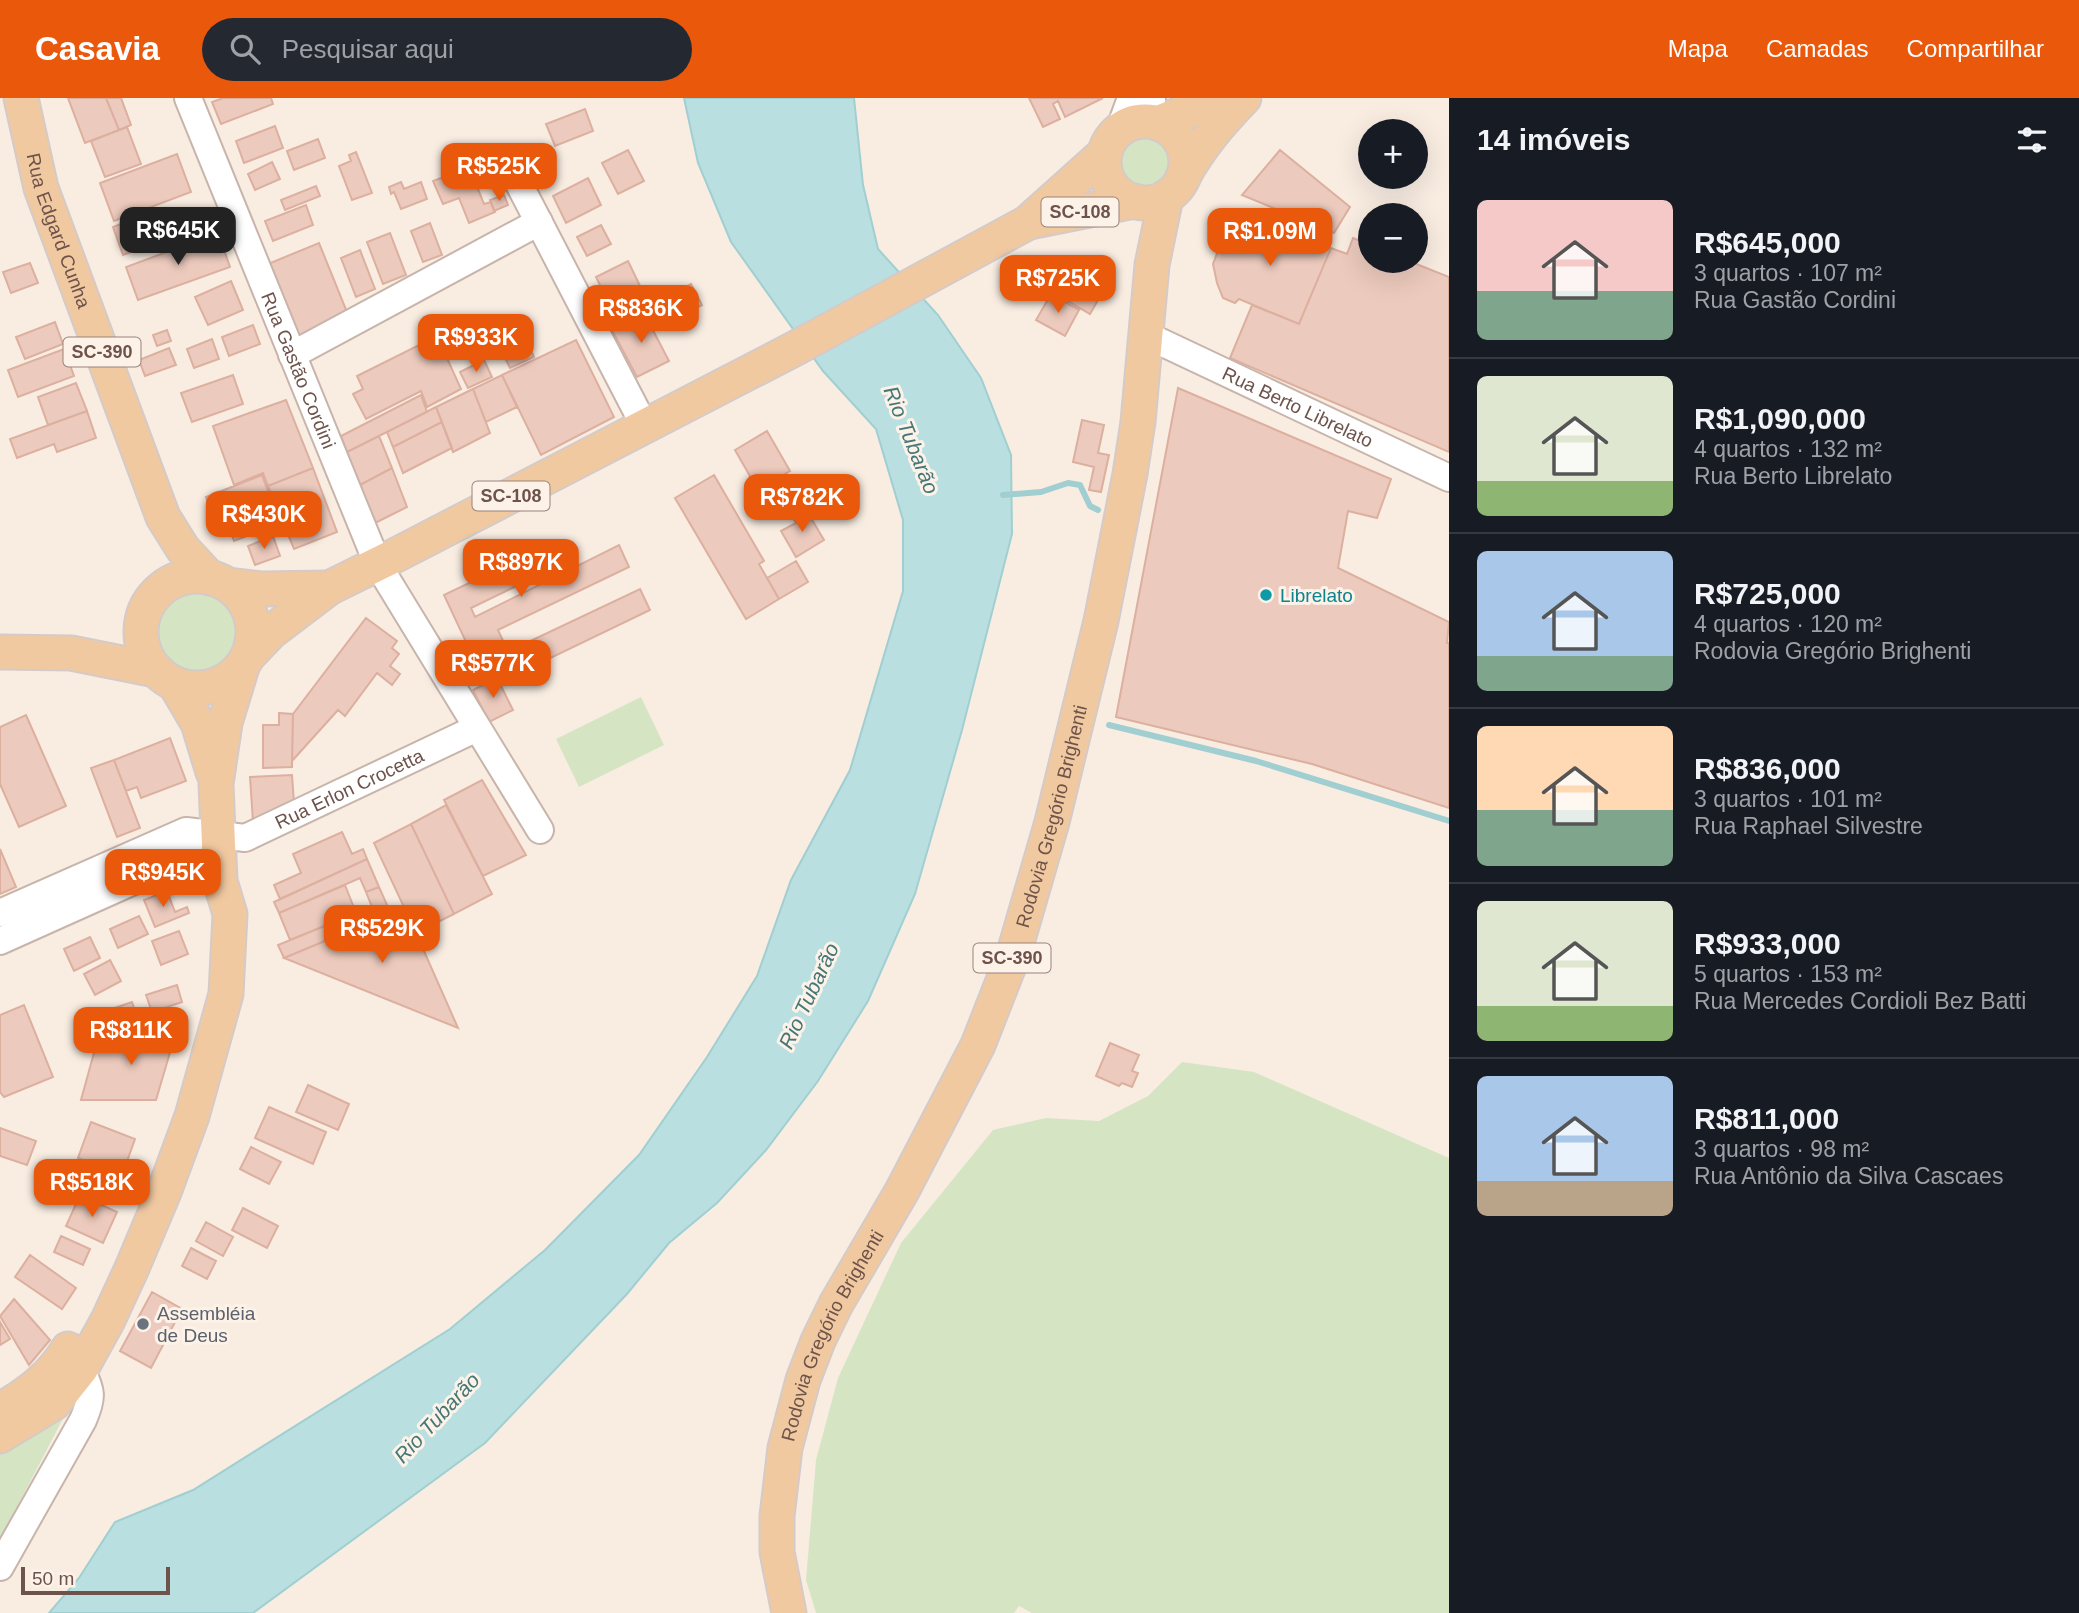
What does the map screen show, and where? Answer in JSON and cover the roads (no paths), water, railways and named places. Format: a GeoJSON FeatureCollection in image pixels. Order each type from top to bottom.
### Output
{"type":"FeatureCollection","features":[{"type":"Feature","properties":{"kind":"main road","name":"Rua Edgard Cunha"},"geometry":{"type":"LineString","coordinates":[[21,98],[41,188],[163,516],[183,549],[219,581]]}},
{"type":"Feature","properties":{"kind":"main road"},"geometry":{"type":"LineString","coordinates":[[1148,110],[1178,138],[1184,150],[1186,164],[1156,194],[1123,196],[1107,177],[1112,142],[1139,121],[1148,110],[1222,98]]}},
{"type":"Feature","properties":{"kind":"main road"},"geometry":{"type":"LineString","coordinates":[[1156,194],[1244,98]]}},
{"type":"Feature","properties":{"kind":"main road","name":"SC-108"},"geometry":{"type":"LineString","coordinates":[[246,660],[271,632],[329,587],[645,427],[1021,226],[1112,142]]}},
{"type":"Feature","properties":{"kind":"main road","name":"SC-108"},"geometry":{"type":"LineString","coordinates":[[1021,226],[1156,194]]}},
{"type":"Feature","properties":{"kind":"main road","name":"Rodovia Gregório Brighenti"},"geometry":{"type":"LineString","coordinates":[[789,1613],[777,1552],[777,1516],[785,1448],[803,1380],[836,1304],[951,1100],[978,1045],[1014,953],[1052,822],[1101,621],[1130,474],[1146,335],[1156,194]]}},
{"type":"Feature","properties":{"kind":"main road","name":"Rua Edgard Cunha"},"geometry":{"type":"LineString","coordinates":[[150,603],[161,577],[164,555],[163,516]]}},
{"type":"Feature","properties":{"kind":"main road"},"geometry":{"type":"LineString","coordinates":[[0,1436],[54,1403],[72,1362],[119,1297],[202,1046],[224,1010],[228,979],[230,914],[219,881],[216,784],[228,713],[254,635],[251,615],[242,598],[219,581],[194,576],[179,579],[165,586],[130,626],[116,635],[71,653]]}},
{"type":"Feature","properties":{"kind":"main road","name":"SC-108"},"geometry":{"type":"LineString","coordinates":[[219,581],[262,589],[329,587]]}},
{"type":"Feature","properties":{"kind":"main road"},"geometry":{"type":"LineString","coordinates":[[150,603],[142,625],[142,641],[147,656],[198,723],[216,784]]}},
{"type":"Feature","properties":{"kind":"main road"},"geometry":{"type":"LineString","coordinates":[[0,652],[71,653],[165,677],[193,689],[211,687],[229,680],[246,660]]}},
{"type":"Feature","properties":{"kind":"main road"},"geometry":{"type":"LineString","coordinates":[[0,1410],[72,1362]]}},
{"type":"Feature","properties":{"kind":"street"},"geometry":{"type":"LineString","coordinates":[[0,102],[9,98]]}},
{"type":"Feature","properties":{"kind":"street","name":"Rua Gastão Cordini"},"geometry":{"type":"LineString","coordinates":[[188,98],[377,565],[540,830]]}},
{"type":"Feature","properties":{"kind":"street"},"geometry":{"type":"LineString","coordinates":[[518,182],[645,427]]}},
{"type":"Feature","properties":{"kind":"street"},"geometry":{"type":"LineString","coordinates":[[292,355],[539,222]]}},
{"type":"Feature","properties":{"kind":"street","name":"Rua Berto Librelato"},"geometry":{"type":"LineString","coordinates":[[1146,335],[1449,478]]}},
{"type":"Feature","properties":{"kind":"street","name":"Rua Erlon Crocetta"},"geometry":{"type":"LineString","coordinates":[[0,913],[186,831],[245,838],[477,728]]}},
{"type":"Feature","properties":{"kind":"street"},"geometry":{"type":"LineString","coordinates":[[0,941],[194,854],[218,836]]}},
{"type":"Feature","properties":{"kind":"street"},"geometry":{"type":"LineString","coordinates":[[0,1567],[90,1404],[91,1389],[72,1362]]}},
{"type":"Feature","properties":{"kind":"water","name":"Rio Tubarão"},"geometry":{"type":"Polygon","coordinates":[[[684,98],[854,98],[863,185],[878,249],[938,315],[981,378],[1011,455],[1012,534],[962,730],[915,894],[868,1001],[818,1081],[766,1150],[717,1203],[669,1243],[627,1294],[485,1443],[253,1613],[49,1613],[79,1578],[115,1522],[193,1490],[450,1329],[545,1250],[639,1155],[707,1057],[757,976],[791,880],[850,770],[903,591],[903,520],[876,429],[823,371],[731,242],[698,163],[684,98]]]}},
{"type":"Feature","properties":{"kind":"waterway"},"geometry":{"type":"LineString","coordinates":[[1003,495],[1041,492],[1068,483],[1080,485],[1090,506],[1098,510]]}},
{"type":"Feature","properties":{"kind":"waterway"},"geometry":{"type":"LineString","coordinates":[[1109,725],[1256,761],[1449,821]]}},
{"type":"Feature","properties":{"kind":"place","name":"Librelato"},"geometry":{"type":"Point","coordinates":[1266,595]}},
{"type":"Feature","properties":{"kind":"place","name":"Assembléia de Deus"},"geometry":{"type":"Point","coordinates":[143,1324]}}]}
